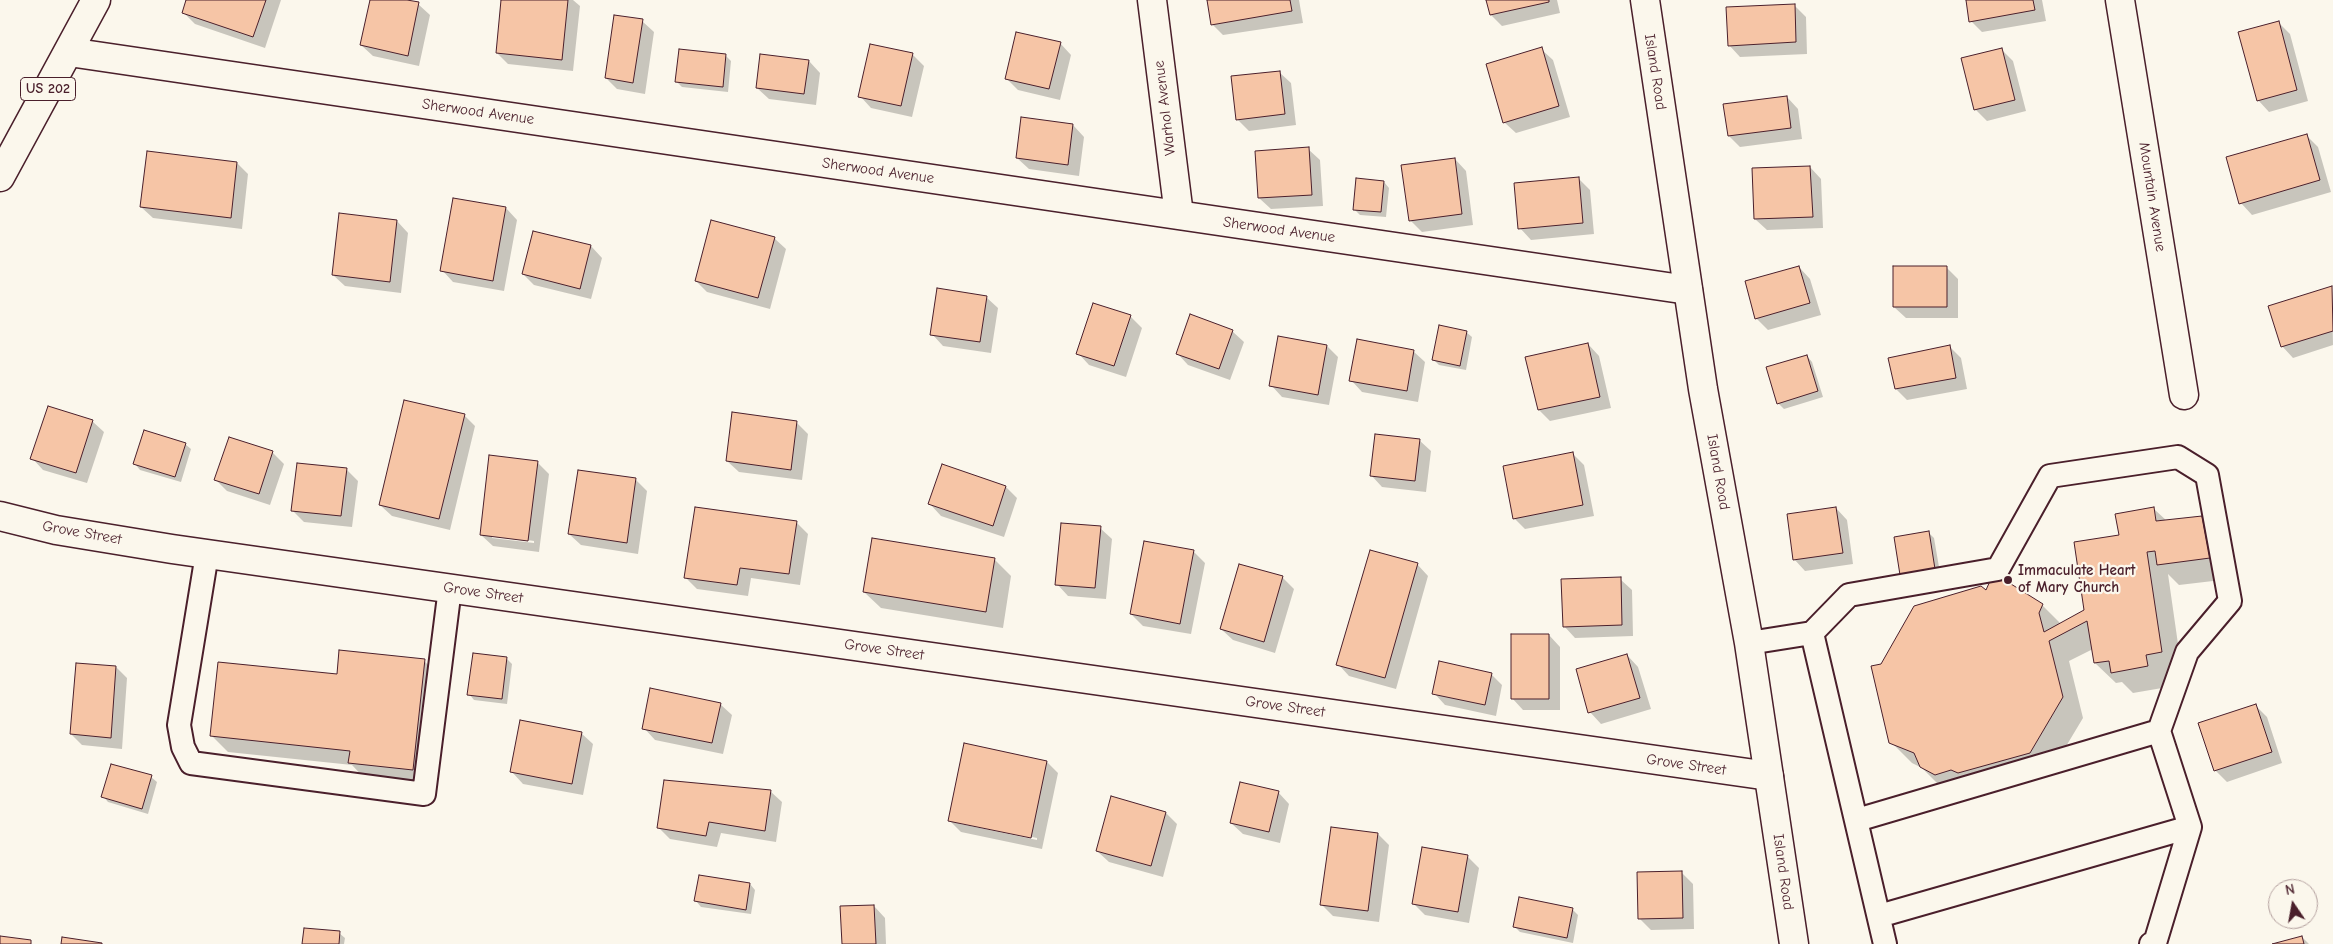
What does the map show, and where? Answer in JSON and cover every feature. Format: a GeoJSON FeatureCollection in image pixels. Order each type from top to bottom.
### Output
{"type":"FeatureCollection","features":[{"type":"Feature","properties":{"kind":"street","name":"US 202"},"geometry":{"type":"LineString","coordinates":[[0,177],[96,0]]}},
{"type":"Feature","properties":{"kind":"street","name":"Warhol Avenue"},"geometry":{"type":"LineString","coordinates":[[1152,0],[1179,215]]}},
{"type":"Feature","properties":{"kind":"street","name":"Island Road"},"geometry":{"type":"LineString","coordinates":[[1644,0],[1703,388],[1749,643],[1794,944]]}},
{"type":"Feature","properties":{"kind":"street","name":"Mountain Avenue"},"geometry":{"type":"LineString","coordinates":[[2120,0],[2184,395]]}},
{"type":"Feature","properties":{"kind":"street","name":"Sherwood Avenue"},"geometry":{"type":"LineString","coordinates":[[69,52],[1688,290]]}},
{"type":"Feature","properties":{"kind":"street","name":"Grove Street"},"geometry":{"type":"LineString","coordinates":[[0,516],[56,530],[207,554],[1769,776]]}},
{"type":"Feature","properties":{"kind":"lane"},"geometry":{"type":"LineString","coordinates":[[1749,643],[1812,634],[1849,595],[1998,569],[2050,476],[2178,457],[2207,475],[2230,601],[2187,652],[2159,731],[2190,827],[2153,943]]}},
{"type":"Feature","properties":{"kind":"lane"},"geometry":{"type":"LineString","coordinates":[[207,554],[179,725],[183,747],[191,763],[424,794],[450,588]]}},
{"type":"Feature","properties":{"kind":"lane"},"geometry":{"type":"LineString","coordinates":[[1812,634],[1885,944]]}},
{"type":"Feature","properties":{"kind":"lane"},"geometry":{"type":"LineString","coordinates":[[1857,820],[2159,731]]}},
{"type":"Feature","properties":{"kind":"lane"},"geometry":{"type":"LineString","coordinates":[[1879,916],[2190,827]]}},
{"type":"Feature","properties":{"kind":"building"},"geometry":{"type":"Polygon","coordinates":[[[186,0],[266,0],[253,37],[182,13],[186,0]]]}},
{"type":"Feature","properties":{"kind":"building"},"geometry":{"type":"Polygon","coordinates":[[[370,0],[407,0],[419,2],[408,56],[360,45],[370,0]]]}},
{"type":"Feature","properties":{"kind":"building"},"geometry":{"type":"Polygon","coordinates":[[[501,0],[568,0],[562,60],[496,53],[501,0]]]}},
{"type":"Feature","properties":{"kind":"building"},"geometry":{"type":"Polygon","coordinates":[[[1207,0],[1290,0],[1292,11],[1211,25],[1207,0]]]}},
{"type":"Feature","properties":{"kind":"building"},"geometry":{"type":"Polygon","coordinates":[[[1486,0],[1549,0],[1549,2],[1490,15],[1486,0]]]}},
{"type":"Feature","properties":{"kind":"building"},"geometry":{"type":"Polygon","coordinates":[[[1966,0],[2033,0],[2035,10],[1969,22],[1966,0]]]}},
{"type":"Feature","properties":{"kind":"building"},"geometry":{"type":"Polygon","coordinates":[[[1795,4],[1796,42],[1728,46],[1726,7],[1795,4]]]}},
{"type":"Feature","properties":{"kind":"building"},"geometry":{"type":"Polygon","coordinates":[[[614,15],[643,19],[633,83],[605,78],[614,15]]]}},
{"type":"Feature","properties":{"kind":"building"},"geometry":{"type":"Polygon","coordinates":[[[2279,21],[2297,90],[2257,101],[2238,32],[2279,21]]]}},
{"type":"Feature","properties":{"kind":"building"},"geometry":{"type":"Polygon","coordinates":[[[1016,32],[1061,42],[1049,89],[1005,79],[1016,32]]]}},
{"type":"Feature","properties":{"kind":"building"},"geometry":{"type":"Polygon","coordinates":[[[870,44],[913,53],[901,106],[858,97],[870,44]]]}},
{"type":"Feature","properties":{"kind":"building"},"geometry":{"type":"Polygon","coordinates":[[[1542,47],[1559,106],[1503,123],[1486,64],[1542,47]]]}},
{"type":"Feature","properties":{"kind":"building"},"geometry":{"type":"Polygon","coordinates":[[[2002,48],[2015,100],[1974,110],[1961,58],[2002,48]]]}},
{"type":"Feature","properties":{"kind":"building"},"geometry":{"type":"Polygon","coordinates":[[[679,49],[726,54],[723,87],[675,82],[679,49]]]}},
{"type":"Feature","properties":{"kind":"building"},"geometry":{"type":"Polygon","coordinates":[[[760,54],[809,60],[804,94],[756,88],[760,54]]]}},
{"type":"Feature","properties":{"kind":"building"},"geometry":{"type":"Polygon","coordinates":[[[1280,71],[1285,114],[1236,120],[1231,76],[1280,71]]]}},
{"type":"Feature","properties":{"kind":"building"},"geometry":{"type":"Polygon","coordinates":[[[1787,96],[1791,128],[1728,136],[1723,104],[1787,96]]]}},
{"type":"Feature","properties":{"kind":"building"},"geometry":{"type":"Polygon","coordinates":[[[1021,117],[1073,124],[1068,165],[1016,158],[1021,117]]]}},
{"type":"Feature","properties":{"kind":"building"},"geometry":{"type":"Polygon","coordinates":[[[2307,134],[2320,180],[2239,204],[2226,157],[2307,134]]]}},
{"type":"Feature","properties":{"kind":"building"},"geometry":{"type":"Polygon","coordinates":[[[1309,147],[1312,195],[1258,198],[1255,151],[1309,147]]]}},
{"type":"Feature","properties":{"kind":"building"},"geometry":{"type":"Polygon","coordinates":[[[147,151],[237,162],[231,218],[140,207],[147,151]]]}},
{"type":"Feature","properties":{"kind":"building"},"geometry":{"type":"Polygon","coordinates":[[[1455,158],[1462,214],[1409,221],[1401,165],[1455,158]]]}},
{"type":"Feature","properties":{"kind":"building"},"geometry":{"type":"Polygon","coordinates":[[[1810,166],[1813,217],[1754,219],[1752,168],[1810,166]]]}},
{"type":"Feature","properties":{"kind":"building"},"geometry":{"type":"Polygon","coordinates":[[[1579,177],[1583,223],[1518,229],[1514,183],[1579,177]]]}},
{"type":"Feature","properties":{"kind":"building"},"geometry":{"type":"Polygon","coordinates":[[[1356,178],[1384,181],[1381,212],[1353,210],[1356,178]]]}},
{"type":"Feature","properties":{"kind":"building"},"geometry":{"type":"Polygon","coordinates":[[[453,198],[506,207],[493,281],[440,271],[453,198]]]}},
{"type":"Feature","properties":{"kind":"building"},"geometry":{"type":"Polygon","coordinates":[[[339,213],[397,220],[390,282],[332,275],[339,213]]]}},
{"type":"Feature","properties":{"kind":"building"},"geometry":{"type":"Polygon","coordinates":[[[711,220],[775,237],[758,298],[695,281],[711,220]]]}},
{"type":"Feature","properties":{"kind":"building"},"geometry":{"type":"Polygon","coordinates":[[[533,231],[591,245],[580,289],[522,274],[533,231]]]}},
{"type":"Feature","properties":{"kind":"building"},"geometry":{"type":"Polygon","coordinates":[[[1799,266],[1810,303],[1755,319],[1745,281],[1799,266]]]}},
{"type":"Feature","properties":{"kind":"building"},"geometry":{"type":"Polygon","coordinates":[[[1893,266],[1947,266],[1947,307],[1893,307],[1893,266]]]}},
{"type":"Feature","properties":{"kind":"building"},"geometry":{"type":"Polygon","coordinates":[[[2332,286],[2333,331],[2281,347],[2268,306],[2332,286]]]}},
{"type":"Feature","properties":{"kind":"building"},"geometry":{"type":"Polygon","coordinates":[[[937,288],[987,296],[980,342],[930,335],[937,288]]]}},
{"type":"Feature","properties":{"kind":"building"},"geometry":{"type":"Polygon","coordinates":[[[1093,303],[1131,315],[1114,366],[1076,354],[1093,303]]]}},
{"type":"Feature","properties":{"kind":"building"},"geometry":{"type":"Polygon","coordinates":[[[1190,314],[1233,330],[1219,369],[1176,354],[1190,314]]]}},
{"type":"Feature","properties":{"kind":"building"},"geometry":{"type":"Polygon","coordinates":[[[1439,325],[1467,331],[1460,366],[1432,360],[1439,325]]]}},
{"type":"Feature","properties":{"kind":"building"},"geometry":{"type":"Polygon","coordinates":[[[1278,336],[1327,345],[1318,395],[1269,386],[1278,336]]]}},
{"type":"Feature","properties":{"kind":"building"},"geometry":{"type":"Polygon","coordinates":[[[1357,339],[1414,350],[1407,391],[1349,381],[1357,339]]]}},
{"type":"Feature","properties":{"kind":"building"},"geometry":{"type":"Polygon","coordinates":[[[1588,343],[1600,397],[1538,410],[1525,357],[1588,343]]]}},
{"type":"Feature","properties":{"kind":"building"},"geometry":{"type":"Polygon","coordinates":[[[1950,345],[1956,378],[1895,389],[1888,358],[1950,345]]]}},
{"type":"Feature","properties":{"kind":"building"},"geometry":{"type":"Polygon","coordinates":[[[1807,355],[1818,391],[1777,404],[1766,367],[1807,355]]]}},
{"type":"Feature","properties":{"kind":"building"},"geometry":{"type":"Polygon","coordinates":[[[404,400],[465,414],[439,519],[379,505],[404,400]]]}},
{"type":"Feature","properties":{"kind":"building"},"geometry":{"type":"Polygon","coordinates":[[[48,406],[93,420],[76,473],[30,459],[48,406]]]}},
{"type":"Feature","properties":{"kind":"building"},"geometry":{"type":"Polygon","coordinates":[[[732,412],[797,421],[791,470],[726,461],[732,412]]]}},
{"type":"Feature","properties":{"kind":"building"},"geometry":{"type":"Polygon","coordinates":[[[144,430],[186,443],[175,477],[133,464],[144,430]]]}},
{"type":"Feature","properties":{"kind":"building"},"geometry":{"type":"Polygon","coordinates":[[[1375,434],[1420,439],[1415,481],[1370,476],[1375,434]]]}},
{"type":"Feature","properties":{"kind":"building"},"geometry":{"type":"Polygon","coordinates":[[[229,437],[273,451],[259,494],[214,480],[229,437]]]}},
{"type":"Feature","properties":{"kind":"building"},"geometry":{"type":"Polygon","coordinates":[[[1573,452],[1583,505],[1513,519],[1503,466],[1573,452]]]}},
{"type":"Feature","properties":{"kind":"building"},"geometry":{"type":"Polygon","coordinates":[[[489,455],[538,461],[528,541],[480,535],[489,455]]]}},
{"type":"Feature","properties":{"kind":"building"},"geometry":{"type":"Polygon","coordinates":[[[297,463],[347,468],[341,516],[291,511],[297,463]]]}},
{"type":"Feature","properties":{"kind":"building"},"geometry":{"type":"Polygon","coordinates":[[[942,464],[1006,486],[993,526],[928,504],[942,464]]]}},
{"type":"Feature","properties":{"kind":"building"},"geometry":{"type":"Polygon","coordinates":[[[578,470],[636,478],[627,543],[568,534],[578,470]]]}},
{"type":"Feature","properties":{"kind":"building"},"geometry":{"type":"Polygon","coordinates":[[[695,507],[797,521],[789,574],[740,568],[737,585],[684,578],[695,507]]]}},
{"type":"Feature","properties":{"kind":"building"},"geometry":{"type":"Polygon","coordinates":[[[1836,507],[1843,553],[1793,560],[1787,514],[1836,507]]]}},
{"type":"Feature","properties":{"kind":"building"},"geometry":{"type":"Polygon","coordinates":[[[2154,507],[2156,521],[2202,516],[2210,558],[2157,565],[2155,551],[2147,552],[2162,652],[2146,655],[2148,666],[2111,673],[2109,661],[2094,663],[2087,621],[2049,641],[2063,697],[2030,753],[1958,773],[1951,770],[1935,775],[1920,767],[1914,753],[1889,743],[1871,666],[1881,664],[1914,606],[1981,586],[1986,590],[1990,581],[2003,579],[2043,604],[2039,613],[2044,632],[2084,610],[2074,542],[2119,535],[2115,514],[2154,507]]]}},
{"type":"Feature","properties":{"kind":"building"},"geometry":{"type":"Polygon","coordinates":[[[1061,523],[1101,526],[1095,588],[1055,585],[1061,523]]]}},
{"type":"Feature","properties":{"kind":"building"},"geometry":{"type":"Polygon","coordinates":[[[1929,531],[1935,569],[1900,575],[1894,537],[1929,531]]]}},
{"type":"Feature","properties":{"kind":"building"},"geometry":{"type":"Polygon","coordinates":[[[872,538],[995,558],[986,612],[863,592],[872,538]]]}},
{"type":"Feature","properties":{"kind":"building"},"geometry":{"type":"Polygon","coordinates":[[[1144,541],[1194,550],[1180,624],[1130,614],[1144,541]]]}},
{"type":"Feature","properties":{"kind":"building"},"geometry":{"type":"Polygon","coordinates":[[[1370,550],[1418,563],[1385,678],[1336,665],[1370,550]]]}},
{"type":"Feature","properties":{"kind":"building"},"geometry":{"type":"Polygon","coordinates":[[[1239,564],[1283,576],[1264,642],[1220,629],[1239,564]]]}},
{"type":"Feature","properties":{"kind":"building"},"geometry":{"type":"Polygon","coordinates":[[[1621,577],[1622,625],[1563,627],[1561,579],[1621,577]]]}},
{"type":"Feature","properties":{"kind":"building"},"geometry":{"type":"Polygon","coordinates":[[[1511,634],[1549,634],[1549,699],[1511,699],[1511,634]]]}},
{"type":"Feature","properties":{"kind":"building"},"geometry":{"type":"Polygon","coordinates":[[[339,650],[425,659],[413,770],[348,763],[350,751],[210,736],[218,662],[337,674],[339,650]]]}},
{"type":"Feature","properties":{"kind":"building"},"geometry":{"type":"Polygon","coordinates":[[[473,653],[507,657],[502,699],[467,695],[473,653]]]}},
{"type":"Feature","properties":{"kind":"building"},"geometry":{"type":"Polygon","coordinates":[[[1627,654],[1640,698],[1588,713],[1576,669],[1627,654]]]}},
{"type":"Feature","properties":{"kind":"building"},"geometry":{"type":"Polygon","coordinates":[[[1439,661],[1492,673],[1485,705],[1432,694],[1439,661]]]}},
{"type":"Feature","properties":{"kind":"building"},"geometry":{"type":"Polygon","coordinates":[[[76,663],[116,666],[111,738],[70,734],[76,663]]]}},
{"type":"Feature","properties":{"kind":"building"},"geometry":{"type":"Polygon","coordinates":[[[650,688],[721,703],[712,743],[642,729],[650,688]]]}},
{"type":"Feature","properties":{"kind":"building"},"geometry":{"type":"Polygon","coordinates":[[[2256,704],[2272,752],[2214,771],[2198,723],[2256,704]]]}},
{"type":"Feature","properties":{"kind":"building"},"geometry":{"type":"Polygon","coordinates":[[[520,720],[582,732],[572,784],[510,772],[520,720]]]}},
{"type":"Feature","properties":{"kind":"building"},"geometry":{"type":"Polygon","coordinates":[[[964,743],[1047,761],[1031,838],[948,821],[964,743]]]}},
{"type":"Feature","properties":{"kind":"building"},"geometry":{"type":"Polygon","coordinates":[[[111,764],[152,775],[142,809],[101,797],[111,764]]]}},
{"type":"Feature","properties":{"kind":"building"},"geometry":{"type":"Polygon","coordinates":[[[664,780],[771,790],[765,831],[709,822],[706,836],[657,828],[664,780]]]}},
{"type":"Feature","properties":{"kind":"building"},"geometry":{"type":"Polygon","coordinates":[[[1240,782],[1279,791],[1269,832],[1230,823],[1240,782]]]}},
{"type":"Feature","properties":{"kind":"building"},"geometry":{"type":"Polygon","coordinates":[[[1111,796],[1166,812],[1151,866],[1096,851],[1111,796]]]}},
{"type":"Feature","properties":{"kind":"building"},"geometry":{"type":"Polygon","coordinates":[[[1331,827],[1378,833],[1368,911],[1320,905],[1331,827]]]}},
{"type":"Feature","properties":{"kind":"building"},"geometry":{"type":"Polygon","coordinates":[[[1422,847],[1468,855],[1458,912],[1412,904],[1422,847]]]}},
{"type":"Feature","properties":{"kind":"building"},"geometry":{"type":"Polygon","coordinates":[[[1682,871],[1683,918],[1638,919],[1637,872],[1682,871]]]}},
{"type":"Feature","properties":{"kind":"building"},"geometry":{"type":"Polygon","coordinates":[[[699,875],[750,883],[746,910],[694,901],[699,875]]]}},
{"type":"Feature","properties":{"kind":"building"},"geometry":{"type":"Polygon","coordinates":[[[1519,897],[1573,908],[1567,938],[1513,927],[1519,897]]]}},
{"type":"Feature","properties":{"kind":"building"},"geometry":{"type":"Polygon","coordinates":[[[874,905],[876,944],[842,944],[840,906],[874,905]]]}},
{"type":"Feature","properties":{"kind":"building"},"geometry":{"type":"Polygon","coordinates":[[[304,928],[340,931],[339,944],[302,944],[304,928]]]}},
{"type":"Feature","properties":{"kind":"building"},"geometry":{"type":"Polygon","coordinates":[[[0,936],[31,940],[31,944],[0,944],[0,936]]]}},
{"type":"Feature","properties":{"kind":"building"},"geometry":{"type":"Polygon","coordinates":[[[2302,936],[2304,944],[2272,944],[2302,936]]]}},
{"type":"Feature","properties":{"kind":"building"},"geometry":{"type":"Polygon","coordinates":[[[62,937],[102,943],[102,944],[61,944],[62,937]]]}},
{"type":"Feature","properties":{"kind":"place","name":"Immaculate Heart of Mary Church"},"geometry":{"type":"Point","coordinates":[2008,580]}}]}
